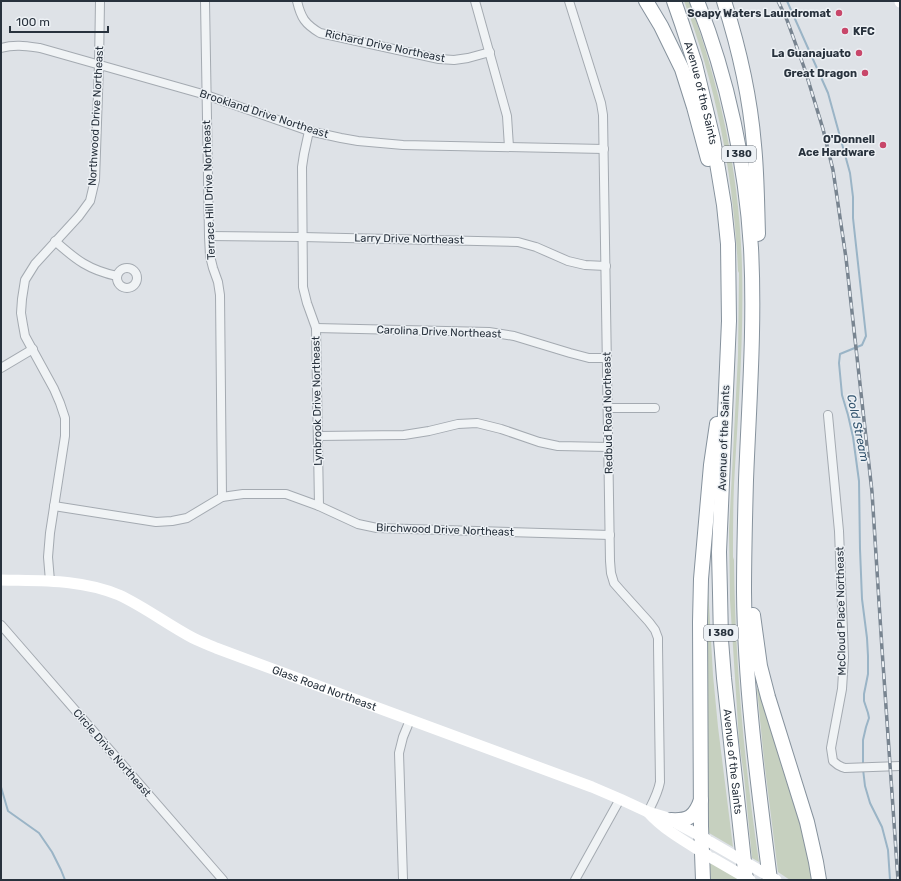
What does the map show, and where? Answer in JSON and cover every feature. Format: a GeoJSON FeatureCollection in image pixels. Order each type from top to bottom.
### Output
{"type":"FeatureCollection","features":[{"type":"Feature","properties":{"kind":"highway"},"geometry":{"type":"LineString","coordinates":[[646,1],[661,26],[682,69],[707,152],[717,207],[728,244]]}},
{"type":"Feature","properties":{"kind":"highway","name":"Avenue of the Saints"},"geometry":{"type":"LineString","coordinates":[[674,1],[695,64],[713,139],[724,205],[728,244],[729,321],[719,552],[721,640],[746,880]]}},
{"type":"Feature","properties":{"kind":"highway","name":"Avenue of the Saints"},"geometry":{"type":"LineString","coordinates":[[697,1],[706,22],[729,101],[740,157],[751,249],[752,311],[746,480],[745,622],[749,698],[770,880]]}},
{"type":"Feature","properties":{"kind":"highway"},"geometry":{"type":"LineString","coordinates":[[724,1],[732,24],[745,80],[754,146],[759,270],[752,311]]}},
{"type":"Feature","properties":{"kind":"highway"},"geometry":{"type":"LineString","coordinates":[[703,880],[706,847],[701,800],[699,656],[702,579],[711,465],[718,418],[726,385]]}},
{"type":"Feature","properties":{"kind":"highway"},"geometry":{"type":"LineString","coordinates":[[745,548],[760,666],[768,698],[807,822],[819,880]]}},
{"type":"Feature","properties":{"kind":"highway"},"geometry":{"type":"LineString","coordinates":[[671,820],[684,820],[692,816],[698,808],[701,800]]}},
{"type":"Feature","properties":{"kind":"street","name":"Northwood Drive Northeast"},"geometry":{"type":"LineString","coordinates":[[50,581],[50,533],[65,436],[65,418],[54,389],[26,336],[21,313],[22,299],[26,280],[35,264],[79,216],[90,201],[95,180],[100,1]]}},
{"type":"Feature","properties":{"kind":"street","name":"Terrace Hill Drive Northeast"},"geometry":{"type":"LineString","coordinates":[[205,1],[210,256],[218,282],[220,295],[222,497]]}},
{"type":"Feature","properties":{"kind":"street","name":"Richard Drive Northeast"},"geometry":{"type":"LineString","coordinates":[[297,1],[299,12],[304,20],[311,28],[320,33],[440,59],[454,60],[490,52]]}},
{"type":"Feature","properties":{"kind":"street"},"geometry":{"type":"LineString","coordinates":[[475,1],[507,116],[509,147]]}},
{"type":"Feature","properties":{"kind":"street","name":"Redbud Road Northeast"},"geometry":{"type":"LineString","coordinates":[[569,1],[601,103],[603,116],[610,567],[614,583],[649,622],[655,630],[658,638],[660,782],[656,797],[648,812]]}},
{"type":"Feature","properties":{"kind":"street","name":"Brookland Drive Northeast"},"geometry":{"type":"LineString","coordinates":[[1,48],[23,45],[40,48],[206,95],[309,131],[358,141],[403,145],[604,149]]}},
{"type":"Feature","properties":{"kind":"street","name":"Lynbrook Drive Northeast"},"geometry":{"type":"LineString","coordinates":[[309,131],[302,167],[303,288],[316,328],[319,506]]}},
{"type":"Feature","properties":{"kind":"street","name":"Larry Drive Northeast"},"geometry":{"type":"LineString","coordinates":[[209,236],[518,242],[536,247],[568,261],[585,265],[606,266]]}},
{"type":"Feature","properties":{"kind":"street"},"geometry":{"type":"LineString","coordinates":[[55,241],[70,255],[86,266],[117,276]]}},
{"type":"Feature","properties":{"kind":"street","name":"Carolina Drive Northeast"},"geometry":{"type":"LineString","coordinates":[[316,328],[489,332],[514,336],[589,358],[607,358]]}},
{"type":"Feature","properties":{"kind":"street"},"geometry":{"type":"LineString","coordinates":[[1,368],[33,349]]}},
{"type":"Feature","properties":{"kind":"street"},"geometry":{"type":"LineString","coordinates":[[608,408],[655,408]]}},
{"type":"Feature","properties":{"kind":"street","name":"McCloud Place Northeast"},"geometry":{"type":"LineString","coordinates":[[828,415],[839,531],[844,657],[842,689],[832,744],[833,761],[842,767],[849,768],[900,766]]}},
{"type":"Feature","properties":{"kind":"street"},"geometry":{"type":"LineString","coordinates":[[318,436],[404,435],[458,424],[477,423],[501,429],[539,442],[558,446],[608,447]]}},
{"type":"Feature","properties":{"kind":"street","name":"Birchwood Drive Northeast"},"geometry":{"type":"LineString","coordinates":[[54,506],[156,522],[187,518],[222,497],[243,494],[286,494],[319,506],[358,524],[377,528],[610,535]]}},
{"type":"Feature","properties":{"kind":"street","name":"Glass Road Northeast"},"geometry":{"type":"LineString","coordinates":[[1,580],[50,581],[94,586],[119,595],[194,639],[216,648],[592,787],[620,798],[648,812]]}},
{"type":"Feature","properties":{"kind":"street","name":"Circle Drive Northeast"},"geometry":{"type":"LineString","coordinates":[[1,625],[223,880]]}},
{"type":"Feature","properties":{"kind":"street"},"geometry":{"type":"LineString","coordinates":[[403,879],[399,753],[403,737],[410,720]]}},
{"type":"Feature","properties":{"kind":"street"},"geometry":{"type":"LineString","coordinates":[[575,880],[620,798]]}},
{"type":"Feature","properties":{"kind":"street"},"geometry":{"type":"LineString","coordinates":[[648,812],[658,814],[671,820],[750,880]]}},
{"type":"Feature","properties":{"kind":"street"},"geometry":{"type":"LineString","coordinates":[[648,812],[662,826],[776,880]]}},
{"type":"Feature","properties":{"kind":"green space"},"geometry":{"type":"Polygon","coordinates":[[[684,1],[689,1],[719,99],[733,165],[740,233],[742,267],[742,322],[734,485],[733,557],[741,711],[759,862],[752,858],[739,741],[730,600],[729,531],[738,355],[739,273],[733,202],[715,100],[696,34],[684,1]]]}},
{"type":"Feature","properties":{"kind":"green space"},"geometry":{"type":"Polygon","coordinates":[[[706,587],[708,587],[713,675],[718,727],[733,847],[704,830],[706,587]]]}},
{"type":"Feature","properties":{"kind":"green space"},"geometry":{"type":"Polygon","coordinates":[[[761,688],[809,845],[811,880],[790,880],[778,872],[757,689],[761,688]]]}},
{"type":"Feature","properties":{"kind":"green space"},"geometry":{"type":"Polygon","coordinates":[[[712,863],[737,878],[737,880],[708,880],[710,864],[712,863]]]}},
{"type":"Feature","properties":{"kind":"waterway","name":"Cold Stream"},"geometry":{"type":"LineString","coordinates":[[787,1],[828,93],[850,173],[853,197],[853,218],[866,336],[862,345],[840,354],[839,363],[842,395],[853,437],[859,481],[862,599],[868,656],[868,674],[864,701],[869,718],[863,740],[863,764]]}},
{"type":"Feature","properties":{"kind":"waterway","name":"Cold Stream"},"geometry":{"type":"LineString","coordinates":[[863,769],[865,786],[870,803],[882,827],[888,850],[890,880]]}},
{"type":"Feature","properties":{"kind":"waterway"},"geometry":{"type":"LineString","coordinates":[[1,787],[8,811],[39,833],[52,852],[65,880]]}},
{"type":"Feature","properties":{"kind":"railway"},"geometry":{"type":"LineString","coordinates":[[778,1],[787,20],[805,70],[823,129],[833,170],[846,258],[872,492],[898,880]]}},
{"type":"Feature","properties":{"kind":"place","name":"Soapy Waters Laundromat"},"geometry":{"type":"Point","coordinates":[839,13]}},
{"type":"Feature","properties":{"kind":"place","name":"KFC"},"geometry":{"type":"Point","coordinates":[845,31]}},
{"type":"Feature","properties":{"kind":"place","name":"La Guanajuato"},"geometry":{"type":"Point","coordinates":[859,53]}},
{"type":"Feature","properties":{"kind":"place","name":"Great Dragon"},"geometry":{"type":"Point","coordinates":[865,73]}},
{"type":"Feature","properties":{"kind":"place","name":"O'Donnell Ace Hardware"},"geometry":{"type":"Point","coordinates":[883,145]}}]}
